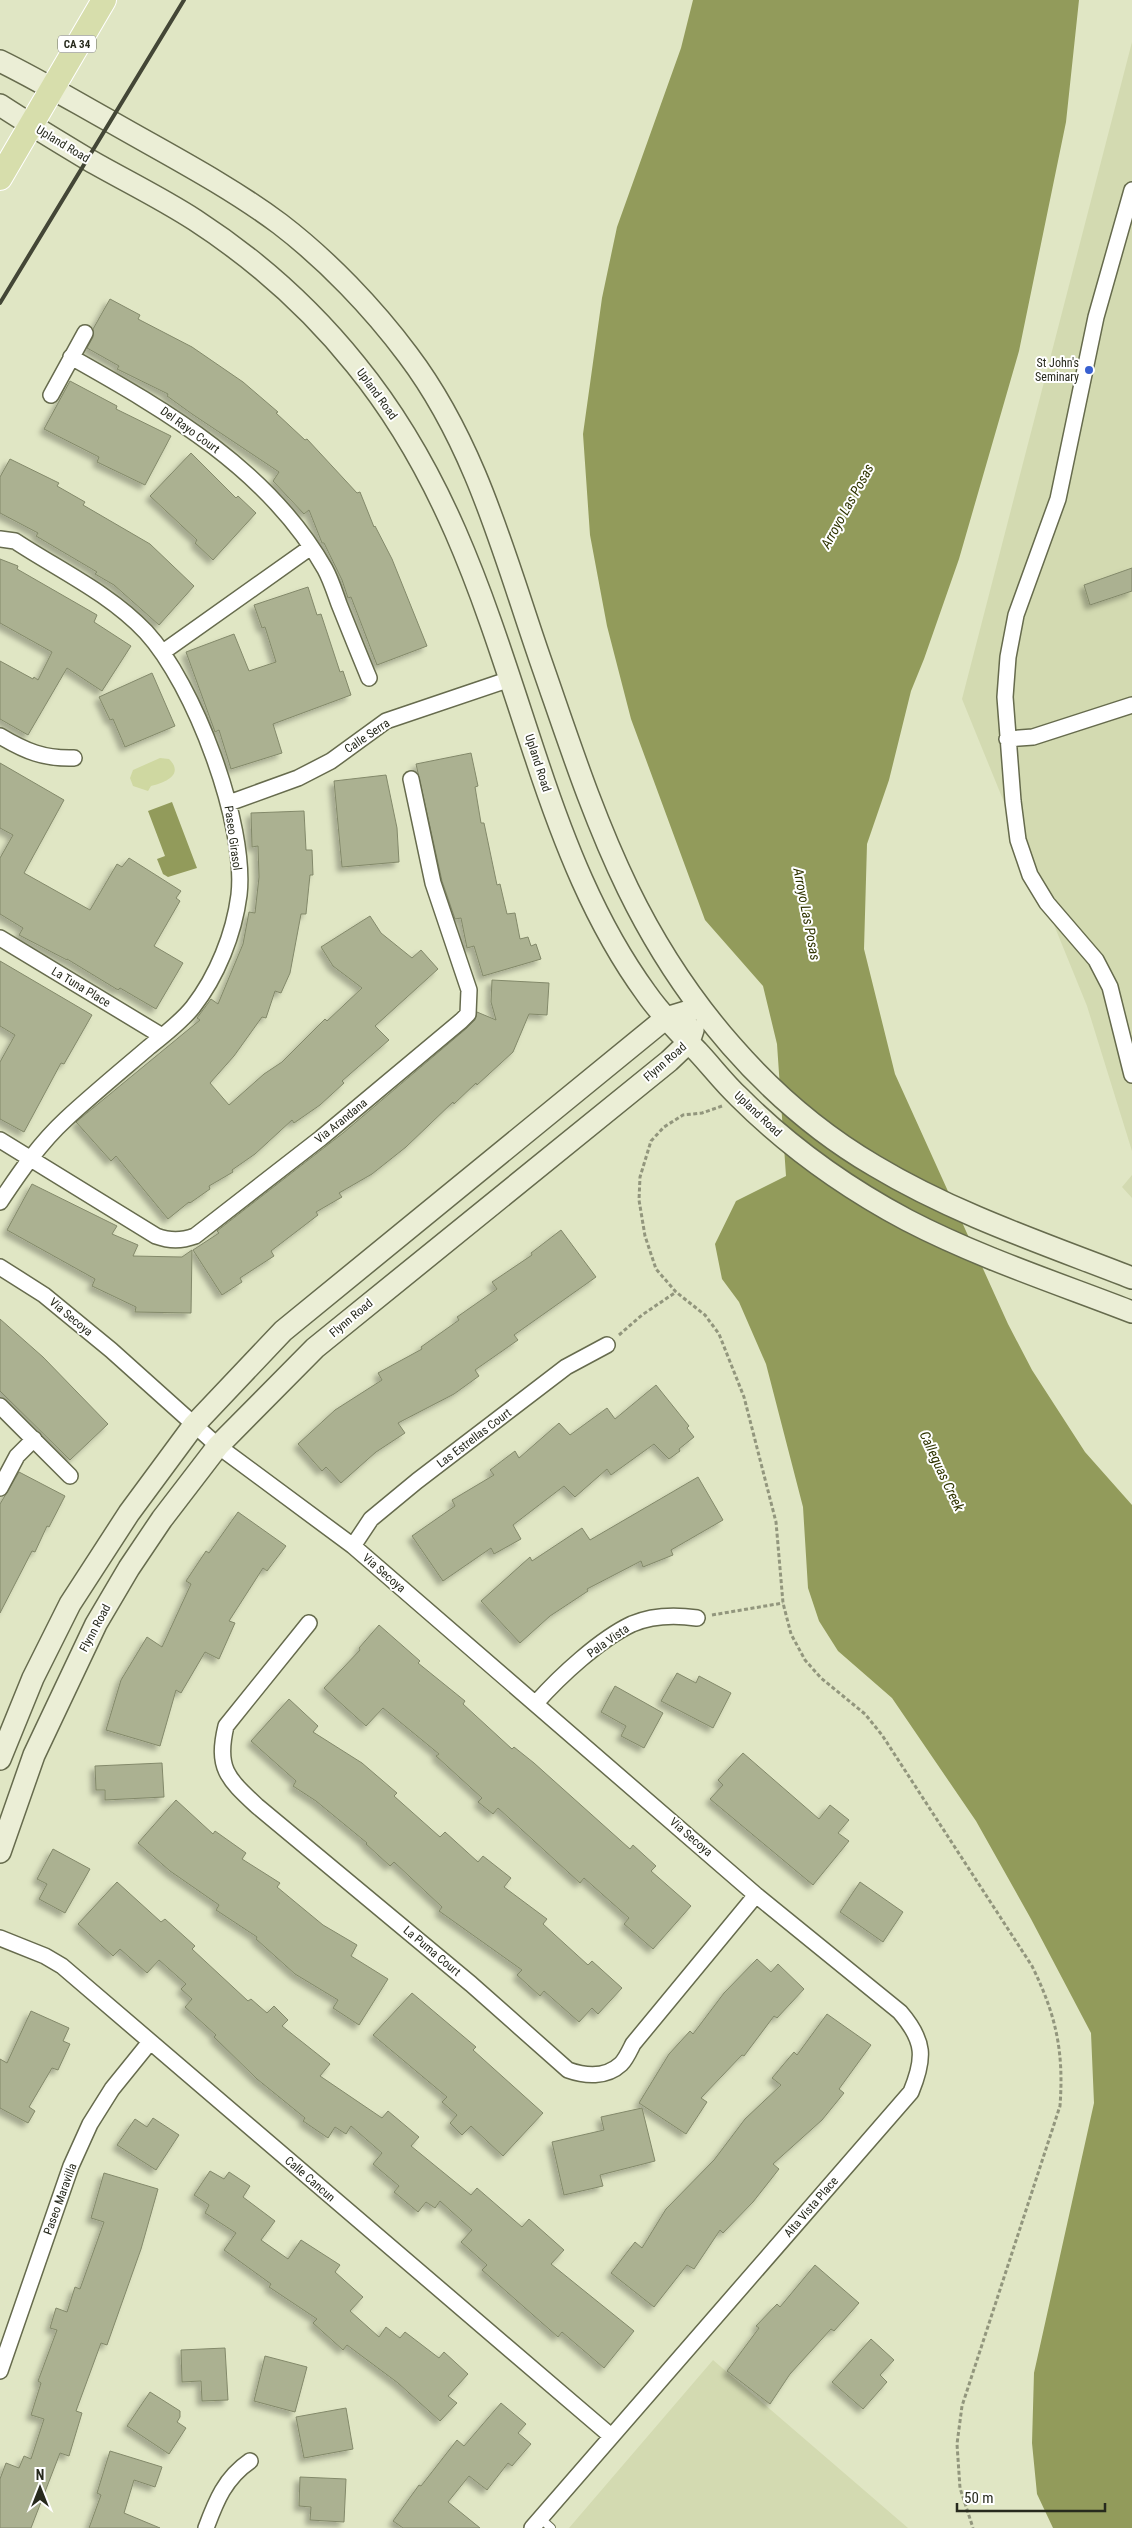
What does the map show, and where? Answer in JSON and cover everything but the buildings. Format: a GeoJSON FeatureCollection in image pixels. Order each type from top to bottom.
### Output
{"type":"FeatureCollection","features":[{"type":"Feature","properties":{"kind":"main road","name":"CA 34"},"geometry":{"type":"LineString","coordinates":[[0,178],[104,0]]}},
{"type":"Feature","properties":{"kind":"main road"},"geometry":{"type":"LineString","coordinates":[[0,60],[212,179],[281,225],[350,287],[409,356],[434,393],[491,509],[569,743],[608,846],[629,892],[657,943],[699,1008],[762,1078],[828,1134],[872,1165],[944,1203],[1002,1228],[1132,1278]]}},
{"type":"Feature","properties":{"kind":"main road","name":"Upland Road"},"geometry":{"type":"LineString","coordinates":[[0,105],[31,125],[156,196],[225,241],[271,278],[313,317],[355,363],[393,416],[429,475],[453,523],[472,569],[555,815],[584,884],[634,975],[666,1018],[736,1094],[803,1154],[872,1200],[954,1242],[1132,1312]]}},
{"type":"Feature","properties":{"kind":"main road"},"geometry":{"type":"LineString","coordinates":[[0,1759],[33,1678],[70,1604],[129,1514],[194,1425],[283,1331],[666,1018],[699,1008]]}},
{"type":"Feature","properties":{"kind":"main road","name":"Flynn Road"},"geometry":{"type":"LineString","coordinates":[[0,1852],[34,1755],[96,1624],[129,1568],[162,1519],[218,1446],[315,1348],[689,1042],[699,1008]]}},
{"type":"Feature","properties":{"kind":"street"},"geometry":{"type":"LineString","coordinates":[[1132,190],[1096,317],[1058,499],[1016,616],[1008,658],[1005,697],[1018,840],[1030,875],[1047,903],[1096,960],[1110,987],[1119,1020],[1124,1050],[1132,1075]]}},
{"type":"Feature","properties":{"kind":"street"},"geometry":{"type":"LineString","coordinates":[[51,395],[84,333]]}},
{"type":"Feature","properties":{"kind":"street","name":"Del Rayo Court"},"geometry":{"type":"LineString","coordinates":[[71,357],[143,397],[205,438],[265,492],[294,522],[326,571],[369,678]]}},
{"type":"Feature","properties":{"kind":"street","name":"Paseo Girasol"},"geometry":{"type":"LineString","coordinates":[[0,540],[15,541],[118,605],[163,652],[200,722],[229,802],[238,855],[239,894],[229,938],[215,972],[192,1007],[162,1036],[65,1120],[29,1158],[0,1202]]}},
{"type":"Feature","properties":{"kind":"street"},"geometry":{"type":"LineString","coordinates":[[163,652],[311,547]]}},
{"type":"Feature","properties":{"kind":"street","name":"Calle Serra"},"geometry":{"type":"LineString","coordinates":[[229,802],[298,778],[332,761],[386,722],[510,679]]}},
{"type":"Feature","properties":{"kind":"street"},"geometry":{"type":"LineString","coordinates":[[1008,739],[1033,737],[1132,705]]}},
{"type":"Feature","properties":{"kind":"street"},"geometry":{"type":"LineString","coordinates":[[0,736],[41,756],[54,759],[74,758]]}},
{"type":"Feature","properties":{"kind":"street","name":"Via Arandana"},"geometry":{"type":"LineString","coordinates":[[0,1140],[106,1203],[156,1236],[169,1240],[189,1238],[195,1236],[321,1138],[461,1021],[468,1014],[469,990],[433,883],[411,779]]}},
{"type":"Feature","properties":{"kind":"street","name":"La Tuna Place"},"geometry":{"type":"LineString","coordinates":[[0,938],[162,1036]]}},
{"type":"Feature","properties":{"kind":"street","name":"Via Secoya"},"geometry":{"type":"LineString","coordinates":[[0,1267],[44,1295],[111,1350],[218,1446],[353,1546],[756,1895]]}},
{"type":"Feature","properties":{"kind":"street","name":"Las Estrellas Court"},"geometry":{"type":"LineString","coordinates":[[353,1546],[371,1519],[417,1481],[566,1367],[607,1345]]}},
{"type":"Feature","properties":{"kind":"street"},"geometry":{"type":"LineString","coordinates":[[0,1406],[70,1476]]}},
{"type":"Feature","properties":{"kind":"street"},"geometry":{"type":"LineString","coordinates":[[0,1488],[17,1456],[34,1439]]}},
{"type":"Feature","properties":{"kind":"street","name":"Pala Vista"},"geometry":{"type":"LineString","coordinates":[[536,1703],[558,1678],[611,1637],[633,1624],[671,1615],[697,1618]]}},
{"type":"Feature","properties":{"kind":"street","name":"La Puma Court"},"geometry":{"type":"LineString","coordinates":[[309,1623],[226,1726],[221,1747],[222,1765],[231,1781],[257,1806],[471,1984],[568,2070],[583,2075],[604,2073],[621,2064],[633,2044],[756,1895]]}},
{"type":"Feature","properties":{"kind":"street","name":"Alta Vista Place"},"geometry":{"type":"LineString","coordinates":[[541,2525],[611,2436],[911,2092],[920,2070],[921,2054],[917,2038],[909,2023],[900,2012],[756,1895]]}},
{"type":"Feature","properties":{"kind":"street","name":"Calle Cancun"},"geometry":{"type":"LineString","coordinates":[[0,1938],[45,1956],[62,1966],[611,2436]]}},
{"type":"Feature","properties":{"kind":"street","name":"Paseo Maravilla"},"geometry":{"type":"LineString","coordinates":[[0,2371],[71,2166],[90,2124],[112,2088],[150,2042]]}},
{"type":"Feature","properties":{"kind":"street"},"geometry":{"type":"LineString","coordinates":[[206,2528],[222,2488],[234,2474],[250,2461]]}},
{"type":"Feature","properties":{"kind":"path"},"geometry":{"type":"LineString","coordinates":[[736,1094],[714,1110],[683,1115],[664,1127],[651,1141],[640,1177],[639,1200],[645,1236],[656,1269],[676,1292],[705,1315],[719,1334],[744,1397],[776,1522],[783,1603],[791,1634],[805,1660],[821,1678],[865,1714],[882,1735],[1032,1966],[1049,2001],[1060,2045],[1062,2080],[1060,2106],[962,2406],[957,2444],[960,2488],[973,2528]]}},
{"type":"Feature","properties":{"kind":"path"},"geometry":{"type":"LineString","coordinates":[[607,1345],[642,1315],[676,1292]]}},
{"type":"Feature","properties":{"kind":"path"},"geometry":{"type":"LineString","coordinates":[[697,1618],[783,1603]]}},
{"type":"Feature","properties":{"kind":"shaded area","name":"St John's Seminary"},"geometry":{"type":"Polygon","coordinates":[[[1132,42],[1132,1151],[1087,1006],[962,699],[1132,42]]]}},
{"type":"Feature","properties":{"kind":"shaded area"},"geometry":{"type":"Polygon","coordinates":[[[160,758],[169,759],[175,770],[174,774],[162,783],[151,786],[148,791],[133,786],[130,778],[133,770],[160,758]]]}},
{"type":"Feature","properties":{"kind":"shaded area"},"geometry":{"type":"Polygon","coordinates":[[[1132,1175],[1132,1198],[1122,1187],[1132,1175]]]}},
{"type":"Feature","properties":{"kind":"shaded area"},"geometry":{"type":"Polygon","coordinates":[[[713,2360],[908,2528],[569,2528],[713,2360]]]}},
{"type":"Feature","properties":{"kind":"water"},"geometry":{"type":"Polygon","coordinates":[[[693,0],[1079,0],[1066,122],[1019,351],[959,559],[911,691],[889,780],[867,844],[864,949],[895,1074],[1008,1324],[1032,1370],[1085,1452],[1132,1505],[1132,2528],[1053,2528],[1037,2494],[1032,2443],[1034,2373],[1094,2103],[1091,2033],[1031,1919],[976,1821],[892,1698],[838,1651],[819,1621],[808,1588],[803,1507],[766,1364],[739,1302],[722,1279],[715,1244],[736,1201],[786,1176],[777,1044],[763,986],[705,920],[631,719],[607,626],[590,535],[583,434],[602,298],[617,227],[681,48],[693,0]]]}},
{"type":"Feature","properties":{"kind":"water"},"geometry":{"type":"Polygon","coordinates":[[[172,802],[197,868],[168,877],[163,874],[157,859],[165,856],[148,811],[172,802]]]}},
{"type":"Feature","properties":{"kind":"railway"},"geometry":{"type":"LineString","coordinates":[[0,303],[184,0]]}},
{"type":"Feature","properties":{"kind":"place","name":"St John's Seminary"},"geometry":{"type":"Point","coordinates":[1089,370]}},
{"type":"Feature","properties":{"kind":"water label","name":"Arroyo Las Posas"},"geometry":{"type":"Point","coordinates":[847,506]}},
{"type":"Feature","properties":{"kind":"water label","name":"Arroyo Las Posas"},"geometry":{"type":"Point","coordinates":[807,914]}},
{"type":"Feature","properties":{"kind":"water label","name":"Calleguas Creek"},"geometry":{"type":"Point","coordinates":[942,1471]}}]}
